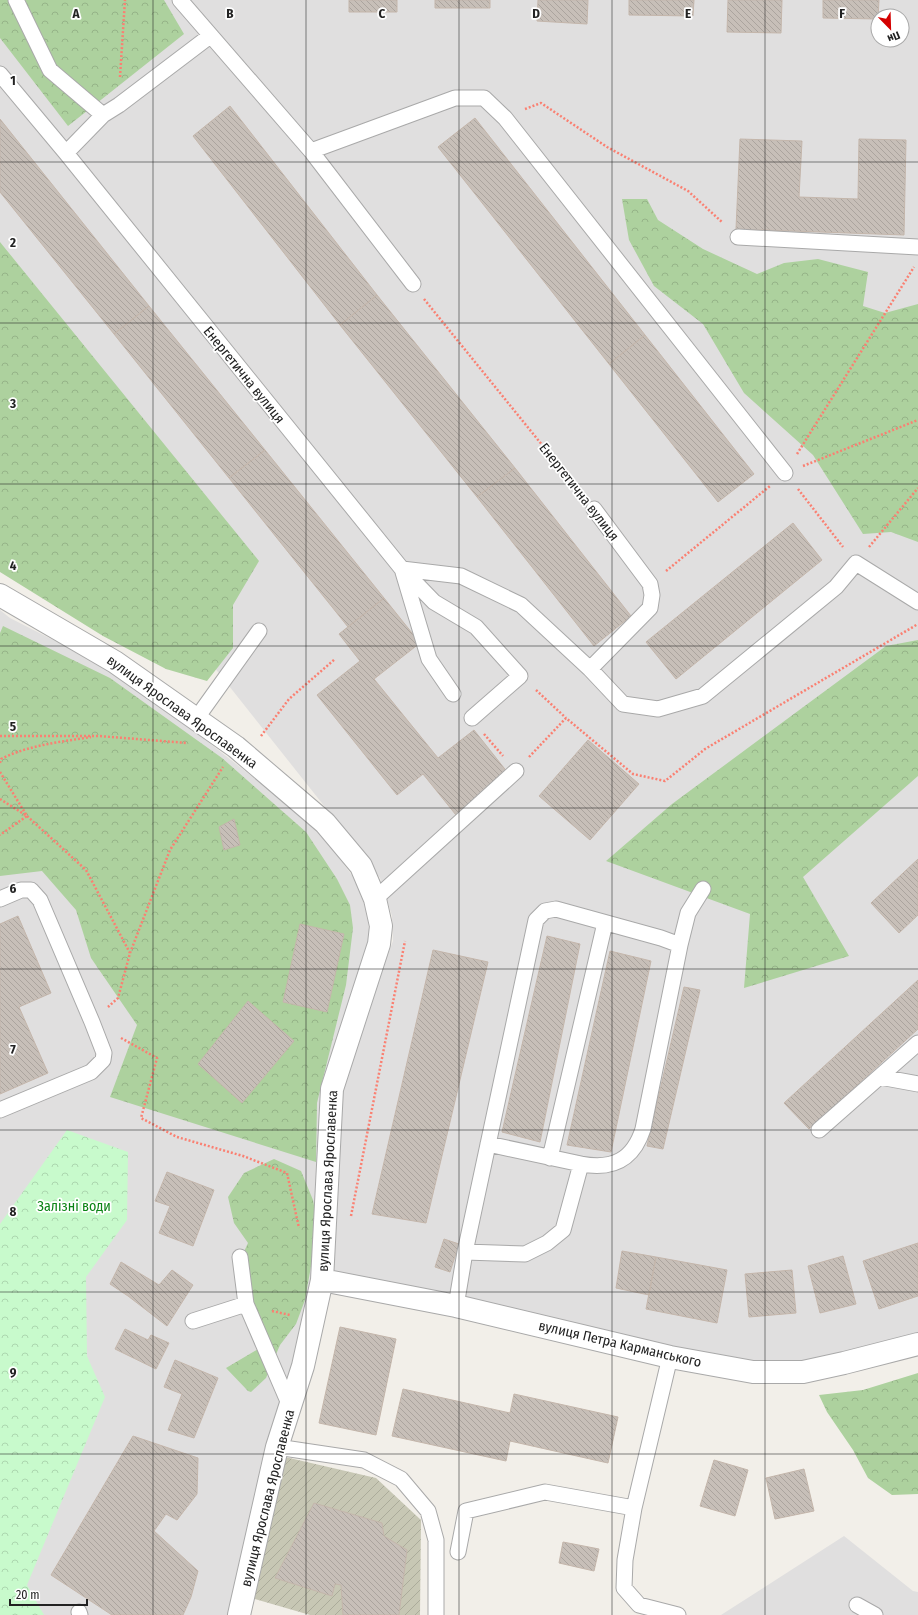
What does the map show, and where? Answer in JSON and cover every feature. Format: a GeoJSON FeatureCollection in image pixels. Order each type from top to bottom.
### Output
{"type":"FeatureCollection","features":[{"type":"Feature","properties":{"kind":"street","name":"вулиця Ярослава Ярославенка"},"geometry":{"type":"LineString","coordinates":[[0,595],[115,662],[241,752],[325,822],[361,866],[375,899],[381,926],[379,944],[332,1089],[322,1280],[303,1366],[278,1447],[239,1615]]}},
{"type":"Feature","properties":{"kind":"street","name":"вулиця Петра Карманського"},"geometry":{"type":"LineString","coordinates":[[322,1280],[456,1306],[670,1356],[753,1372],[803,1372],[918,1344]]}},
{"type":"Feature","properties":{"kind":"lane"},"geometry":{"type":"LineString","coordinates":[[16,0],[50,70],[103,115]]}},
{"type":"Feature","properties":{"kind":"lane"},"geometry":{"type":"LineString","coordinates":[[180,0],[311,151],[413,284]]}},
{"type":"Feature","properties":{"kind":"lane"},"geometry":{"type":"LineString","coordinates":[[66,153],[103,115],[119,105],[210,36]]}},
{"type":"Feature","properties":{"kind":"lane","name":"Енергетична вулиця"},"geometry":{"type":"LineString","coordinates":[[0,74],[66,153],[402,569],[434,602],[476,627],[520,676]]}},
{"type":"Feature","properties":{"kind":"lane"},"geometry":{"type":"LineString","coordinates":[[311,151],[455,98],[484,98],[505,118],[785,473]]}},
{"type":"Feature","properties":{"kind":"lane"},"geometry":{"type":"LineString","coordinates":[[738,237],[918,247]]}},
{"type":"Feature","properties":{"kind":"lane","name":"Енергетична вулиця"},"geometry":{"type":"LineString","coordinates":[[594,509],[650,584]]}},
{"type":"Feature","properties":{"kind":"lane"},"geometry":{"type":"LineString","coordinates":[[452,694],[429,659],[402,569],[461,576],[521,605],[590,669],[623,704],[658,709],[703,696],[830,592],[856,563],[918,602]]}},
{"type":"Feature","properties":{"kind":"lane"},"geometry":{"type":"LineString","coordinates":[[590,669],[634,626],[650,608],[652,595],[650,584]]}},
{"type":"Feature","properties":{"kind":"lane"},"geometry":{"type":"LineString","coordinates":[[196,719],[259,632]]}},
{"type":"Feature","properties":{"kind":"lane"},"geometry":{"type":"LineString","coordinates":[[472,718],[520,676]]}},
{"type":"Feature","properties":{"kind":"lane"},"geometry":{"type":"LineString","coordinates":[[375,899],[516,771]]}},
{"type":"Feature","properties":{"kind":"lane"},"geometry":{"type":"LineString","coordinates":[[488,1144],[550,1158],[601,1166],[613,1164],[624,1159],[633,1151],[640,1141],[644,1129],[680,945],[688,913],[702,889]]}},
{"type":"Feature","properties":{"kind":"lane"},"geometry":{"type":"LineString","coordinates":[[0,899],[21,890],[31,890],[40,900],[104,1053],[103,1060],[91,1072],[0,1110]]}},
{"type":"Feature","properties":{"kind":"lane"},"geometry":{"type":"LineString","coordinates":[[456,1306],[465,1252],[536,920],[545,911],[556,909],[661,938],[680,945]]}},
{"type":"Feature","properties":{"kind":"lane"},"geometry":{"type":"LineString","coordinates":[[550,1158],[605,923]]}},
{"type":"Feature","properties":{"kind":"lane"},"geometry":{"type":"LineString","coordinates":[[819,1130],[880,1078],[918,1043]]}},
{"type":"Feature","properties":{"kind":"lane"},"geometry":{"type":"LineString","coordinates":[[880,1078],[918,1084]]}},
{"type":"Feature","properties":{"kind":"lane"},"geometry":{"type":"LineString","coordinates":[[465,1252],[525,1254],[548,1243],[563,1230],[581,1164]]}},
{"type":"Feature","properties":{"kind":"lane"},"geometry":{"type":"LineString","coordinates":[[240,1257],[246,1304],[290,1406]]}},
{"type":"Feature","properties":{"kind":"lane"},"geometry":{"type":"LineString","coordinates":[[193,1321],[246,1304]]}},
{"type":"Feature","properties":{"kind":"lane"},"geometry":{"type":"LineString","coordinates":[[670,1356],[634,1508],[625,1560],[624,1588],[639,1605],[678,1615]]}},
{"type":"Feature","properties":{"kind":"lane"},"geometry":{"type":"LineString","coordinates":[[278,1447],[364,1460],[401,1479],[428,1511],[436,1540],[436,1615]]}},
{"type":"Feature","properties":{"kind":"lane"},"geometry":{"type":"LineString","coordinates":[[458,1552],[466,1511],[545,1492],[634,1508]]}},
{"type":"Feature","properties":{"kind":"lane"},"geometry":{"type":"LineString","coordinates":[[857,1605],[875,1615]]}},
{"type":"Feature","properties":{"kind":"path"},"geometry":{"type":"LineString","coordinates":[[119,105],[125,0]]}},
{"type":"Feature","properties":{"kind":"path"},"geometry":{"type":"LineString","coordinates":[[541,103],[607,147],[688,191],[738,237]]}},
{"type":"Feature","properties":{"kind":"path"},"geometry":{"type":"LineString","coordinates":[[785,473],[918,261]]}},
{"type":"Feature","properties":{"kind":"path","name":"Енергетична вулиця"},"geometry":{"type":"LineString","coordinates":[[437,317],[594,509]]}},
{"type":"Feature","properties":{"kind":"path"},"geometry":{"type":"LineString","coordinates":[[650,584],[785,473],[918,420]]}},
{"type":"Feature","properties":{"kind":"path"},"geometry":{"type":"LineString","coordinates":[[785,473],[856,563],[918,488]]}},
{"type":"Feature","properties":{"kind":"path"},"geometry":{"type":"LineString","coordinates":[[520,676],[566,718],[633,774],[665,781],[705,749],[918,624]]}},
{"type":"Feature","properties":{"kind":"path"},"geometry":{"type":"LineString","coordinates":[[287,1173],[243,1156],[177,1137],[141,1118],[157,1058],[92,1022],[118,998],[130,953],[170,850],[241,752],[289,699],[334,659]]}},
{"type":"Feature","properties":{"kind":"path"},"geometry":{"type":"LineString","coordinates":[[516,771],[566,718]]}},
{"type":"Feature","properties":{"kind":"path"},"geometry":{"type":"LineString","coordinates":[[0,736],[99,736],[190,743]]}},
{"type":"Feature","properties":{"kind":"path"},"geometry":{"type":"LineString","coordinates":[[0,763],[1,759],[13,753],[45,745],[99,736]]}},
{"type":"Feature","properties":{"kind":"path"},"geometry":{"type":"LineString","coordinates":[[0,772],[27,816]]}},
{"type":"Feature","properties":{"kind":"path"},"geometry":{"type":"LineString","coordinates":[[0,799],[27,816],[86,870],[130,953]]}},
{"type":"Feature","properties":{"kind":"path"},"geometry":{"type":"LineString","coordinates":[[0,835],[27,816]]}},
{"type":"Feature","properties":{"kind":"path"},"geometry":{"type":"LineString","coordinates":[[246,1304],[313,1321]]}},
{"type":"Feature","properties":{"kind":"shaded area"},"geometry":{"type":"Polygon","coordinates":[[[0,0],[918,0],[918,1336],[818,1360],[751,1364],[329,1276],[340,1096],[378,980],[393,941],[392,916],[380,878],[0,397],[0,0]]]}},
{"type":"Feature","properties":{"kind":"shaded area"},"geometry":{"type":"Polygon","coordinates":[[[0,610],[10,618],[122,675],[258,781],[318,830],[354,878],[368,914],[370,948],[324,1091],[321,1233],[304,1327],[232,1615],[0,1615],[0,610]]]}},
{"type":"Feature","properties":{"kind":"shaded area"},"geometry":{"type":"Polygon","coordinates":[[[285,1457],[376,1478],[421,1520],[420,1615],[310,1615],[251,1598],[285,1457]]]}},
{"type":"Feature","properties":{"kind":"shaded area"},"geometry":{"type":"Polygon","coordinates":[[[844,1536],[913,1591],[918,1592],[918,1615],[721,1615],[844,1536]]]}},
{"type":"Feature","properties":{"kind":"green space"},"geometry":{"type":"Polygon","coordinates":[[[0,0],[164,0],[184,34],[68,126],[0,38],[0,0]]]}},
{"type":"Feature","properties":{"kind":"green space"},"geometry":{"type":"Polygon","coordinates":[[[622,199],[647,199],[658,220],[703,249],[757,274],[784,263],[818,259],[868,272],[863,306],[885,313],[918,304],[918,542],[891,532],[863,534],[813,455],[744,393],[703,324],[654,286],[629,240],[622,199]]]}},
{"type":"Feature","properties":{"kind":"green space"},"geometry":{"type":"Polygon","coordinates":[[[0,242],[259,561],[233,605],[233,648],[207,681],[166,669],[103,636],[0,572],[0,242]]]}},
{"type":"Feature","properties":{"kind":"green space"},"geometry":{"type":"Polygon","coordinates":[[[3,626],[110,678],[222,758],[306,832],[337,879],[350,905],[353,928],[346,985],[317,1103],[316,1162],[110,1097],[137,1025],[91,958],[76,910],[42,871],[0,876],[0,633],[3,626]]]}},
{"type":"Feature","properties":{"kind":"green space"},"geometry":{"type":"Polygon","coordinates":[[[918,640],[918,776],[803,877],[849,956],[744,988],[750,914],[606,861],[672,804],[886,646],[918,640]]]}},
{"type":"Feature","properties":{"kind":"green space","name":"Залізні води"},"geometry":{"type":"Polygon","coordinates":[[[67,1130],[128,1152],[127,1220],[86,1277],[87,1356],[105,1397],[27,1585],[44,1615],[0,1615],[0,1224],[67,1130]]]}},
{"type":"Feature","properties":{"kind":"green space"},"geometry":{"type":"Polygon","coordinates":[[[274,1159],[301,1171],[313,1200],[318,1227],[305,1300],[296,1324],[280,1345],[266,1378],[251,1392],[248,1391],[226,1368],[265,1345],[235,1271],[248,1243],[234,1223],[228,1197],[244,1173],[274,1159]]]}},
{"type":"Feature","properties":{"kind":"green space"},"geometry":{"type":"Polygon","coordinates":[[[918,1373],[918,1494],[892,1495],[868,1478],[853,1450],[827,1412],[819,1395],[863,1390],[918,1373]]]}},
{"type":"Feature","properties":{"kind":"building"},"geometry":{"type":"Polygon","coordinates":[[[349,0],[397,0],[397,12],[349,12],[349,0]]]}},
{"type":"Feature","properties":{"kind":"building"},"geometry":{"type":"Polygon","coordinates":[[[435,0],[490,0],[490,8],[435,8],[435,0]]]}},
{"type":"Feature","properties":{"kind":"building"},"geometry":{"type":"Polygon","coordinates":[[[538,0],[588,0],[587,24],[537,21],[538,0]]]}},
{"type":"Feature","properties":{"kind":"building"},"geometry":{"type":"Polygon","coordinates":[[[629,0],[694,0],[693,16],[629,15],[629,0]]]}},
{"type":"Feature","properties":{"kind":"building"},"geometry":{"type":"Polygon","coordinates":[[[728,0],[782,0],[781,33],[727,32],[728,0]]]}},
{"type":"Feature","properties":{"kind":"building"},"geometry":{"type":"Polygon","coordinates":[[[823,0],[879,0],[879,8],[870,8],[870,19],[823,18],[823,0]]]}},
{"type":"Feature","properties":{"kind":"building"},"geometry":{"type":"Polygon","coordinates":[[[230,106],[377,295],[340,325],[193,136],[230,106]]]}},
{"type":"Feature","properties":{"kind":"building"},"geometry":{"type":"Polygon","coordinates":[[[475,118],[645,335],[609,364],[438,147],[475,118]]]}},
{"type":"Feature","properties":{"kind":"building"},"geometry":{"type":"Polygon","coordinates":[[[0,119],[149,306],[114,334],[0,192],[0,119]]]}},
{"type":"Feature","properties":{"kind":"building"},"geometry":{"type":"Polygon","coordinates":[[[740,139],[802,141],[799,197],[858,199],[859,139],[906,140],[904,235],[736,229],[740,139]]]}},
{"type":"Feature","properties":{"kind":"building"},"geometry":{"type":"Polygon","coordinates":[[[377,295],[515,468],[477,497],[340,325],[377,295]]]}},
{"type":"Feature","properties":{"kind":"building"},"geometry":{"type":"Polygon","coordinates":[[[149,306],[265,450],[229,478],[114,334],[149,306]]]}},
{"type":"Feature","properties":{"kind":"building"},"geometry":{"type":"Polygon","coordinates":[[[645,335],[754,474],[718,502],[609,364],[645,335]]]}},
{"type":"Feature","properties":{"kind":"building"},"geometry":{"type":"Polygon","coordinates":[[[265,450],[384,598],[348,627],[229,478],[265,450]]]}},
{"type":"Feature","properties":{"kind":"building"},"geometry":{"type":"Polygon","coordinates":[[[515,468],[631,616],[594,646],[477,497],[515,468]]]}},
{"type":"Feature","properties":{"kind":"building"},"geometry":{"type":"Polygon","coordinates":[[[793,523],[822,560],[676,679],[646,642],[793,523]]]}},
{"type":"Feature","properties":{"kind":"building"},"geometry":{"type":"Polygon","coordinates":[[[384,598],[420,643],[374,679],[438,758],[474,730],[508,773],[456,815],[423,774],[397,795],[317,695],[360,661],[339,634],[384,598]]]}},
{"type":"Feature","properties":{"kind":"building"},"geometry":{"type":"Polygon","coordinates":[[[588,740],[639,784],[590,840],[539,796],[588,740]]]}},
{"type":"Feature","properties":{"kind":"building"},"geometry":{"type":"Polygon","coordinates":[[[234,819],[240,845],[224,850],[219,827],[234,819]]]}},
{"type":"Feature","properties":{"kind":"building"},"geometry":{"type":"Polygon","coordinates":[[[918,859],[918,915],[899,933],[871,903],[918,859]]]}},
{"type":"Feature","properties":{"kind":"building"},"geometry":{"type":"Polygon","coordinates":[[[18,916],[51,993],[19,1007],[48,1073],[0,1094],[0,924],[18,916]]]}},
{"type":"Feature","properties":{"kind":"building"},"geometry":{"type":"Polygon","coordinates":[[[300,924],[344,934],[327,1012],[283,1002],[300,924]]]}},
{"type":"Feature","properties":{"kind":"building"},"geometry":{"type":"Polygon","coordinates":[[[547,936],[580,944],[540,1142],[502,1132],[547,936]]]}},
{"type":"Feature","properties":{"kind":"building"},"geometry":{"type":"Polygon","coordinates":[[[433,950],[488,962],[426,1223],[372,1214],[433,950]]]}},
{"type":"Feature","properties":{"kind":"building"},"geometry":{"type":"Polygon","coordinates":[[[610,951],[651,961],[611,1152],[567,1145],[610,951]]]}},
{"type":"Feature","properties":{"kind":"building"},"geometry":{"type":"Polygon","coordinates":[[[918,980],[918,1029],[809,1129],[784,1103],[918,980]]]}},
{"type":"Feature","properties":{"kind":"building"},"geometry":{"type":"Polygon","coordinates":[[[684,987],[700,990],[663,1149],[647,1146],[684,987]]]}},
{"type":"Feature","properties":{"kind":"building"},"geometry":{"type":"Polygon","coordinates":[[[248,1001],[294,1041],[242,1103],[198,1064],[248,1001]]]}},
{"type":"Feature","properties":{"kind":"building"},"geometry":{"type":"Polygon","coordinates":[[[167,1172],[214,1190],[193,1246],[159,1233],[170,1206],[155,1201],[167,1172]]]}},
{"type":"Feature","properties":{"kind":"building"},"geometry":{"type":"Polygon","coordinates":[[[444,1239],[459,1244],[450,1272],[435,1267],[444,1239]]]}},
{"type":"Feature","properties":{"kind":"building"},"geometry":{"type":"Polygon","coordinates":[[[918,1243],[918,1296],[879,1309],[863,1261],[918,1243]]]}},
{"type":"Feature","properties":{"kind":"building"},"geometry":{"type":"Polygon","coordinates":[[[622,1251],[656,1257],[649,1295],[616,1288],[622,1251]]]}},
{"type":"Feature","properties":{"kind":"building"},"geometry":{"type":"Polygon","coordinates":[[[843,1256],[856,1304],[820,1313],[808,1266],[843,1256]]]}},
{"type":"Feature","properties":{"kind":"building"},"geometry":{"type":"Polygon","coordinates":[[[656,1257],[727,1270],[717,1323],[646,1309],[656,1257]]]}},
{"type":"Feature","properties":{"kind":"building"},"geometry":{"type":"Polygon","coordinates":[[[121,1262],[159,1285],[172,1270],[193,1285],[167,1326],[110,1284],[121,1262]]]}},
{"type":"Feature","properties":{"kind":"building"},"geometry":{"type":"Polygon","coordinates":[[[792,1270],[796,1313],[749,1317],[745,1274],[792,1270]]]}},
{"type":"Feature","properties":{"kind":"building"},"geometry":{"type":"Polygon","coordinates":[[[340,1327],[396,1339],[376,1435],[319,1423],[340,1327]]]}},
{"type":"Feature","properties":{"kind":"building"},"geometry":{"type":"Polygon","coordinates":[[[125,1329],[148,1340],[151,1335],[169,1343],[156,1369],[115,1349],[125,1329]]]}},
{"type":"Feature","properties":{"kind":"building"},"geometry":{"type":"Polygon","coordinates":[[[175,1360],[218,1378],[194,1438],[168,1430],[182,1394],[164,1387],[175,1360]]]}},
{"type":"Feature","properties":{"kind":"building"},"geometry":{"type":"Polygon","coordinates":[[[403,1389],[510,1413],[514,1394],[618,1417],[608,1463],[510,1441],[506,1461],[392,1436],[403,1389]]]}},
{"type":"Feature","properties":{"kind":"building"},"geometry":{"type":"Polygon","coordinates":[[[133,1436],[198,1458],[197,1494],[177,1520],[166,1514],[154,1531],[198,1571],[191,1597],[183,1615],[112,1615],[51,1575],[133,1436]]]}},
{"type":"Feature","properties":{"kind":"building"},"geometry":{"type":"Polygon","coordinates":[[[714,1460],[748,1470],[735,1516],[700,1506],[714,1460]]]}},
{"type":"Feature","properties":{"kind":"building"},"geometry":{"type":"Polygon","coordinates":[[[804,1469],[814,1511],[775,1519],[766,1478],[804,1469]]]}},
{"type":"Feature","properties":{"kind":"building"},"geometry":{"type":"Polygon","coordinates":[[[314,1503],[382,1523],[384,1536],[407,1550],[399,1615],[343,1615],[341,1585],[335,1584],[332,1596],[275,1578],[314,1503]]]}},
{"type":"Feature","properties":{"kind":"building"},"geometry":{"type":"Polygon","coordinates":[[[563,1542],[599,1549],[594,1571],[559,1563],[563,1542]]]}}]}
